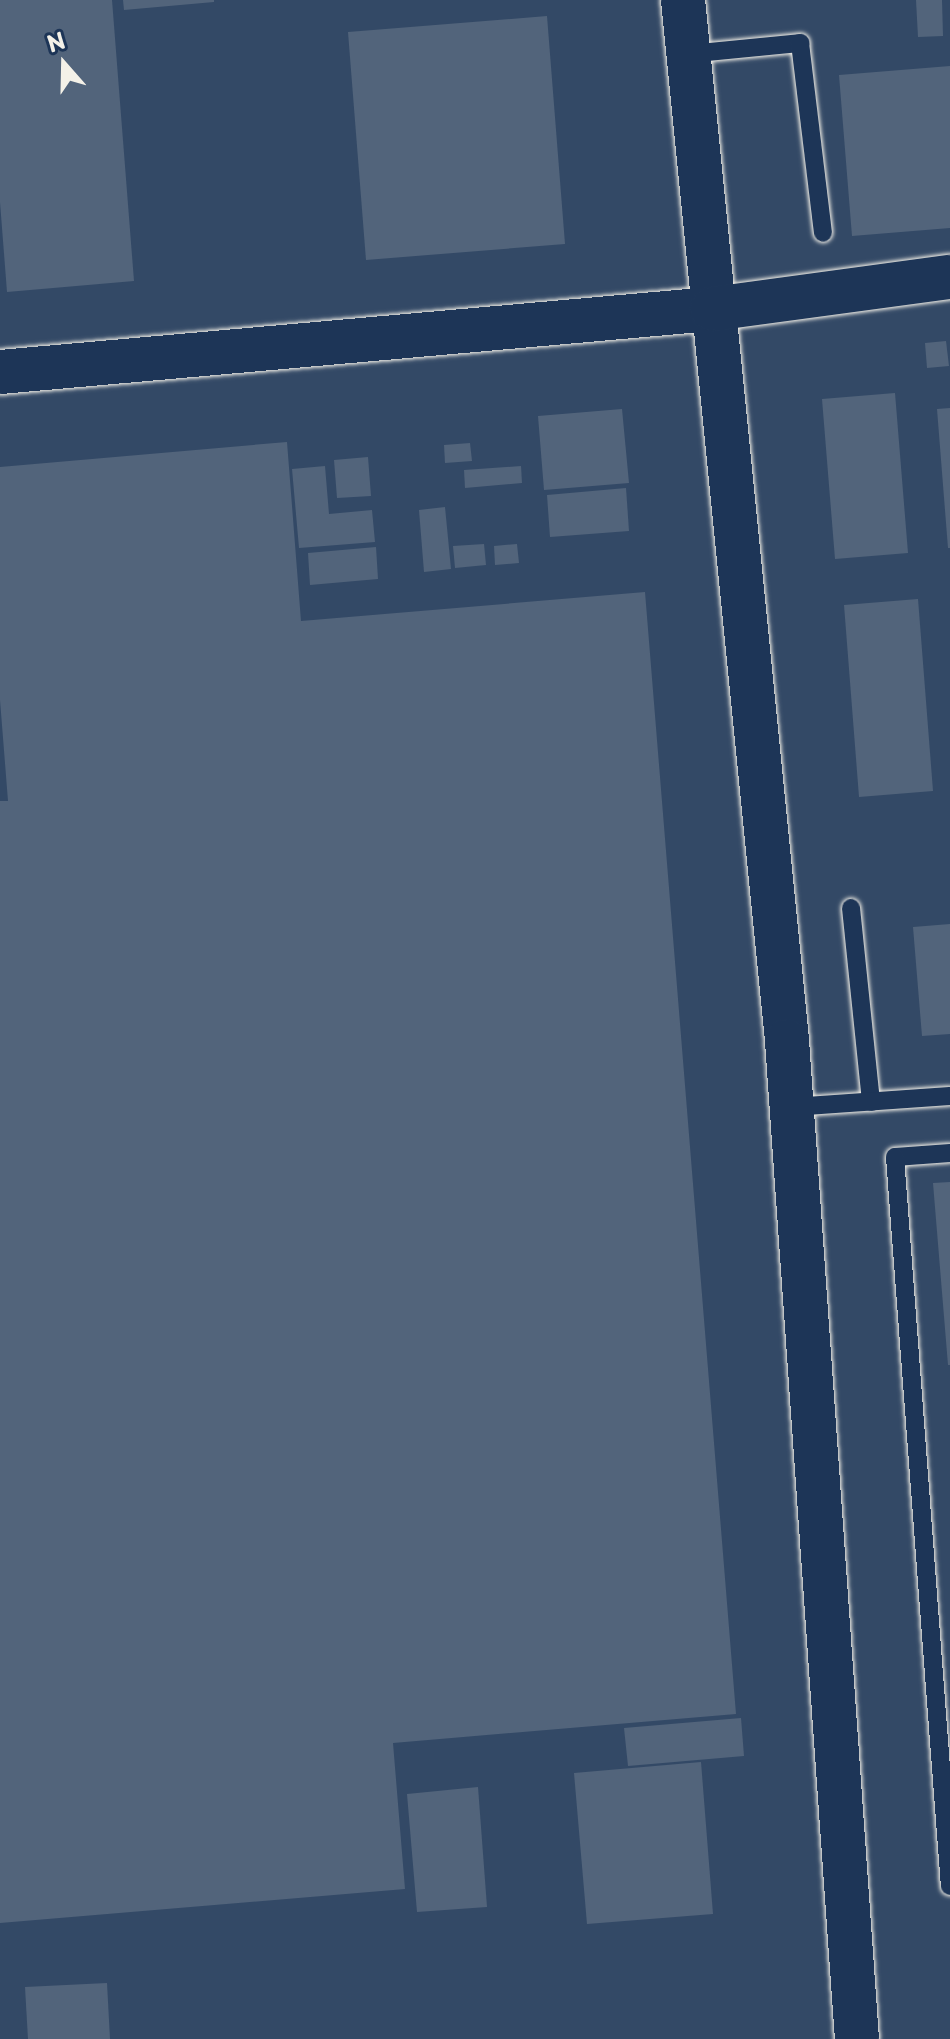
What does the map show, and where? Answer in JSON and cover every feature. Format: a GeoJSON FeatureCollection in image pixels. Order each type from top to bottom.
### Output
{"type":"FeatureCollection","features":[{"type":"Feature","properties":{"kind":"street"},"geometry":{"type":"LineString","coordinates":[[683,0],[792,1107],[857,2039]]}},
{"type":"Feature","properties":{"kind":"street"},"geometry":{"type":"LineString","coordinates":[[0,372],[712,309],[950,277]]}},
{"type":"Feature","properties":{"kind":"lane"},"geometry":{"type":"LineString","coordinates":[[688,54],[800,43],[823,233]]}},
{"type":"Feature","properties":{"kind":"lane"},"geometry":{"type":"LineString","coordinates":[[851,908],[871,1102]]}},
{"type":"Feature","properties":{"kind":"lane"},"geometry":{"type":"LineString","coordinates":[[792,1107],[950,1096]]}},
{"type":"Feature","properties":{"kind":"lane"},"geometry":{"type":"LineString","coordinates":[[950,1153],[895,1157],[950,1886]]}},
{"type":"Feature","properties":{"kind":"shaded area"},"geometry":{"type":"Polygon","coordinates":[[[0,0],[950,0],[950,2039],[0,2039],[0,0]]]}},
{"type":"Feature","properties":{"kind":"building"},"geometry":{"type":"Polygon","coordinates":[[[0,0],[112,0],[134,281],[7,292],[0,202],[0,0]]]}},
{"type":"Feature","properties":{"kind":"building"},"geometry":{"type":"Polygon","coordinates":[[[123,0],[214,0],[214,2],[124,10],[123,0]]]}},
{"type":"Feature","properties":{"kind":"building"},"geometry":{"type":"Polygon","coordinates":[[[916,0],[942,0],[943,36],[918,37],[916,0]]]}},
{"type":"Feature","properties":{"kind":"building"},"geometry":{"type":"Polygon","coordinates":[[[547,16],[565,244],[366,260],[348,32],[547,16]]]}},
{"type":"Feature","properties":{"kind":"building"},"geometry":{"type":"Polygon","coordinates":[[[950,66],[950,228],[852,236],[839,75],[950,66]]]}},
{"type":"Feature","properties":{"kind":"building"},"geometry":{"type":"Polygon","coordinates":[[[946,341],[949,366],[927,368],[925,343],[946,341]]]}},
{"type":"Feature","properties":{"kind":"building"},"geometry":{"type":"Polygon","coordinates":[[[895,393],[908,553],[835,559],[822,399],[895,393]]]}},
{"type":"Feature","properties":{"kind":"building"},"geometry":{"type":"Polygon","coordinates":[[[950,408],[950,548],[948,548],[937,409],[950,408]]]}},
{"type":"Feature","properties":{"kind":"building"},"geometry":{"type":"Polygon","coordinates":[[[622,409],[629,483],[544,490],[538,416],[622,409]]]}},
{"type":"Feature","properties":{"kind":"building"},"geometry":{"type":"Polygon","coordinates":[[[287,442],[301,621],[645,592],[736,1714],[393,1743],[405,1889],[0,1923],[0,801],[8,801],[0,700],[0,467],[287,442]]]}},
{"type":"Feature","properties":{"kind":"building"},"geometry":{"type":"Polygon","coordinates":[[[470,443],[472,461],[445,463],[444,445],[470,443]]]}},
{"type":"Feature","properties":{"kind":"building"},"geometry":{"type":"Polygon","coordinates":[[[368,457],[371,496],[337,498],[334,460],[368,457]]]}},
{"type":"Feature","properties":{"kind":"building"},"geometry":{"type":"Polygon","coordinates":[[[325,466],[329,514],[372,510],[375,542],[299,548],[292,469],[325,466]]]}},
{"type":"Feature","properties":{"kind":"building"},"geometry":{"type":"Polygon","coordinates":[[[521,466],[522,483],[465,488],[464,470],[521,466]]]}},
{"type":"Feature","properties":{"kind":"building"},"geometry":{"type":"Polygon","coordinates":[[[626,488],[629,531],[550,537],[547,495],[626,488]]]}},
{"type":"Feature","properties":{"kind":"building"},"geometry":{"type":"Polygon","coordinates":[[[445,507],[451,569],[424,572],[419,510],[445,507]]]}},
{"type":"Feature","properties":{"kind":"building"},"geometry":{"type":"Polygon","coordinates":[[[484,544],[486,565],[455,568],[453,546],[484,544]]]}},
{"type":"Feature","properties":{"kind":"building"},"geometry":{"type":"Polygon","coordinates":[[[517,544],[519,563],[495,565],[494,546],[517,544]]]}},
{"type":"Feature","properties":{"kind":"building"},"geometry":{"type":"Polygon","coordinates":[[[376,547],[378,579],[310,585],[308,553],[376,547]]]}},
{"type":"Feature","properties":{"kind":"building"},"geometry":{"type":"Polygon","coordinates":[[[918,599],[933,791],[859,797],[844,605],[918,599]]]}},
{"type":"Feature","properties":{"kind":"building"},"geometry":{"type":"Polygon","coordinates":[[[950,924],[950,1034],[922,1036],[913,927],[950,924]]]}},
{"type":"Feature","properties":{"kind":"building"},"geometry":{"type":"Polygon","coordinates":[[[950,1182],[950,1365],[948,1365],[933,1183],[950,1182]]]}},
{"type":"Feature","properties":{"kind":"building"},"geometry":{"type":"Polygon","coordinates":[[[741,1718],[744,1756],[628,1766],[624,1728],[741,1718]]]}},
{"type":"Feature","properties":{"kind":"building"},"geometry":{"type":"Polygon","coordinates":[[[701,1762],[713,1914],[587,1924],[574,1773],[701,1762]]]}},
{"type":"Feature","properties":{"kind":"building"},"geometry":{"type":"Polygon","coordinates":[[[478,1787],[487,1907],[417,1912],[407,1794],[478,1787]]]}},
{"type":"Feature","properties":{"kind":"building"},"geometry":{"type":"Polygon","coordinates":[[[107,1983],[110,2039],[28,2039],[25,1987],[107,1983]]]}}]}
